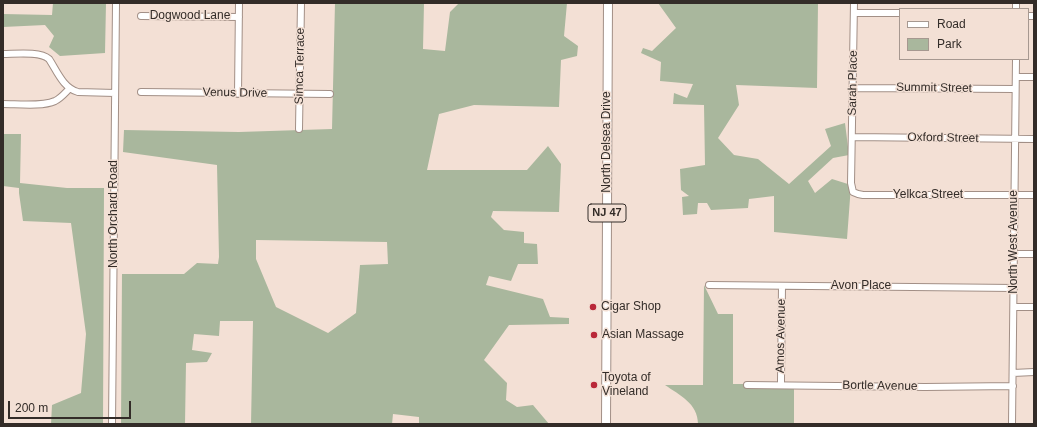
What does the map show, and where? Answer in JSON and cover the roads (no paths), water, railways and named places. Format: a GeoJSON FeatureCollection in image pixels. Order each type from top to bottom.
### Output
{"type":"FeatureCollection","features":[{"type":"Feature","properties":{"kind":"main road","name":"North Delsea Drive"},"geometry":{"type":"LineString","coordinates":[[606,424],[608,3]]}},
{"type":"Feature","properties":{"kind":"street","name":"North Orchard Road"},"geometry":{"type":"LineString","coordinates":[[112,424],[116,3]]}},
{"type":"Feature","properties":{"kind":"street"},"geometry":{"type":"LineString","coordinates":[[238,94],[239,3]]}},
{"type":"Feature","properties":{"kind":"street","name":"Simca Terrace"},"geometry":{"type":"LineString","coordinates":[[299,129],[301,3]]}},
{"type":"Feature","properties":{"kind":"street","name":"Sarah Place"},"geometry":{"type":"LineString","coordinates":[[852,162],[854,3]]}},
{"type":"Feature","properties":{"kind":"street"},"geometry":{"type":"LineString","coordinates":[[854,13],[899,14]]}},
{"type":"Feature","properties":{"kind":"street","name":"Dogwood Lane"},"geometry":{"type":"LineString","coordinates":[[141,16],[239,17]]}},
{"type":"Feature","properties":{"kind":"street"},"geometry":{"type":"LineString","coordinates":[[3,54],[38,54],[46,56],[64,84],[72,91],[115,93]]}},
{"type":"Feature","properties":{"kind":"street","name":"North West Avenue"},"geometry":{"type":"LineString","coordinates":[[1012,424],[1016,60]]}},
{"type":"Feature","properties":{"kind":"street"},"geometry":{"type":"LineString","coordinates":[[1016,77],[1034,77]]}},
{"type":"Feature","properties":{"kind":"street","name":"Summit Street"},"geometry":{"type":"LineString","coordinates":[[852,88],[1016,89]]}},
{"type":"Feature","properties":{"kind":"street"},"geometry":{"type":"LineString","coordinates":[[3,104],[50,103],[60,98],[69,89]]}},
{"type":"Feature","properties":{"kind":"street","name":"Venus Drive"},"geometry":{"type":"LineString","coordinates":[[141,92],[330,94]]}},
{"type":"Feature","properties":{"kind":"street","name":"Oxford Street"},"geometry":{"type":"LineString","coordinates":[[852,137],[1034,139]]}},
{"type":"Feature","properties":{"kind":"street","name":"Yelkca Street"},"geometry":{"type":"LineString","coordinates":[[852,162],[851,187],[852,192],[858,194],[1034,195]]}},
{"type":"Feature","properties":{"kind":"street"},"geometry":{"type":"LineString","coordinates":[[1014,254],[1034,254]]}},
{"type":"Feature","properties":{"kind":"street","name":"Avon Place"},"geometry":{"type":"LineString","coordinates":[[709,285],[1014,288]]}},
{"type":"Feature","properties":{"kind":"street","name":"Amos Avenue"},"geometry":{"type":"LineString","coordinates":[[782,286],[782,385]]}},
{"type":"Feature","properties":{"kind":"street"},"geometry":{"type":"LineString","coordinates":[[1014,307],[1034,307]]}},
{"type":"Feature","properties":{"kind":"street"},"geometry":{"type":"LineString","coordinates":[[1013,373],[1034,372]]}},
{"type":"Feature","properties":{"kind":"street","name":"Bortle Avenue"},"geometry":{"type":"LineString","coordinates":[[747,385],[925,387],[1013,386]]}},
{"type":"Feature","properties":{"kind":"place","name":"Cigar Shop"},"geometry":{"type":"Point","coordinates":[593,307]}},
{"type":"Feature","properties":{"kind":"place","name":"Asian Massage"},"geometry":{"type":"Point","coordinates":[594,335]}},
{"type":"Feature","properties":{"kind":"place","name":"Toyota of Vineland"},"geometry":{"type":"Point","coordinates":[594,385]}}]}
